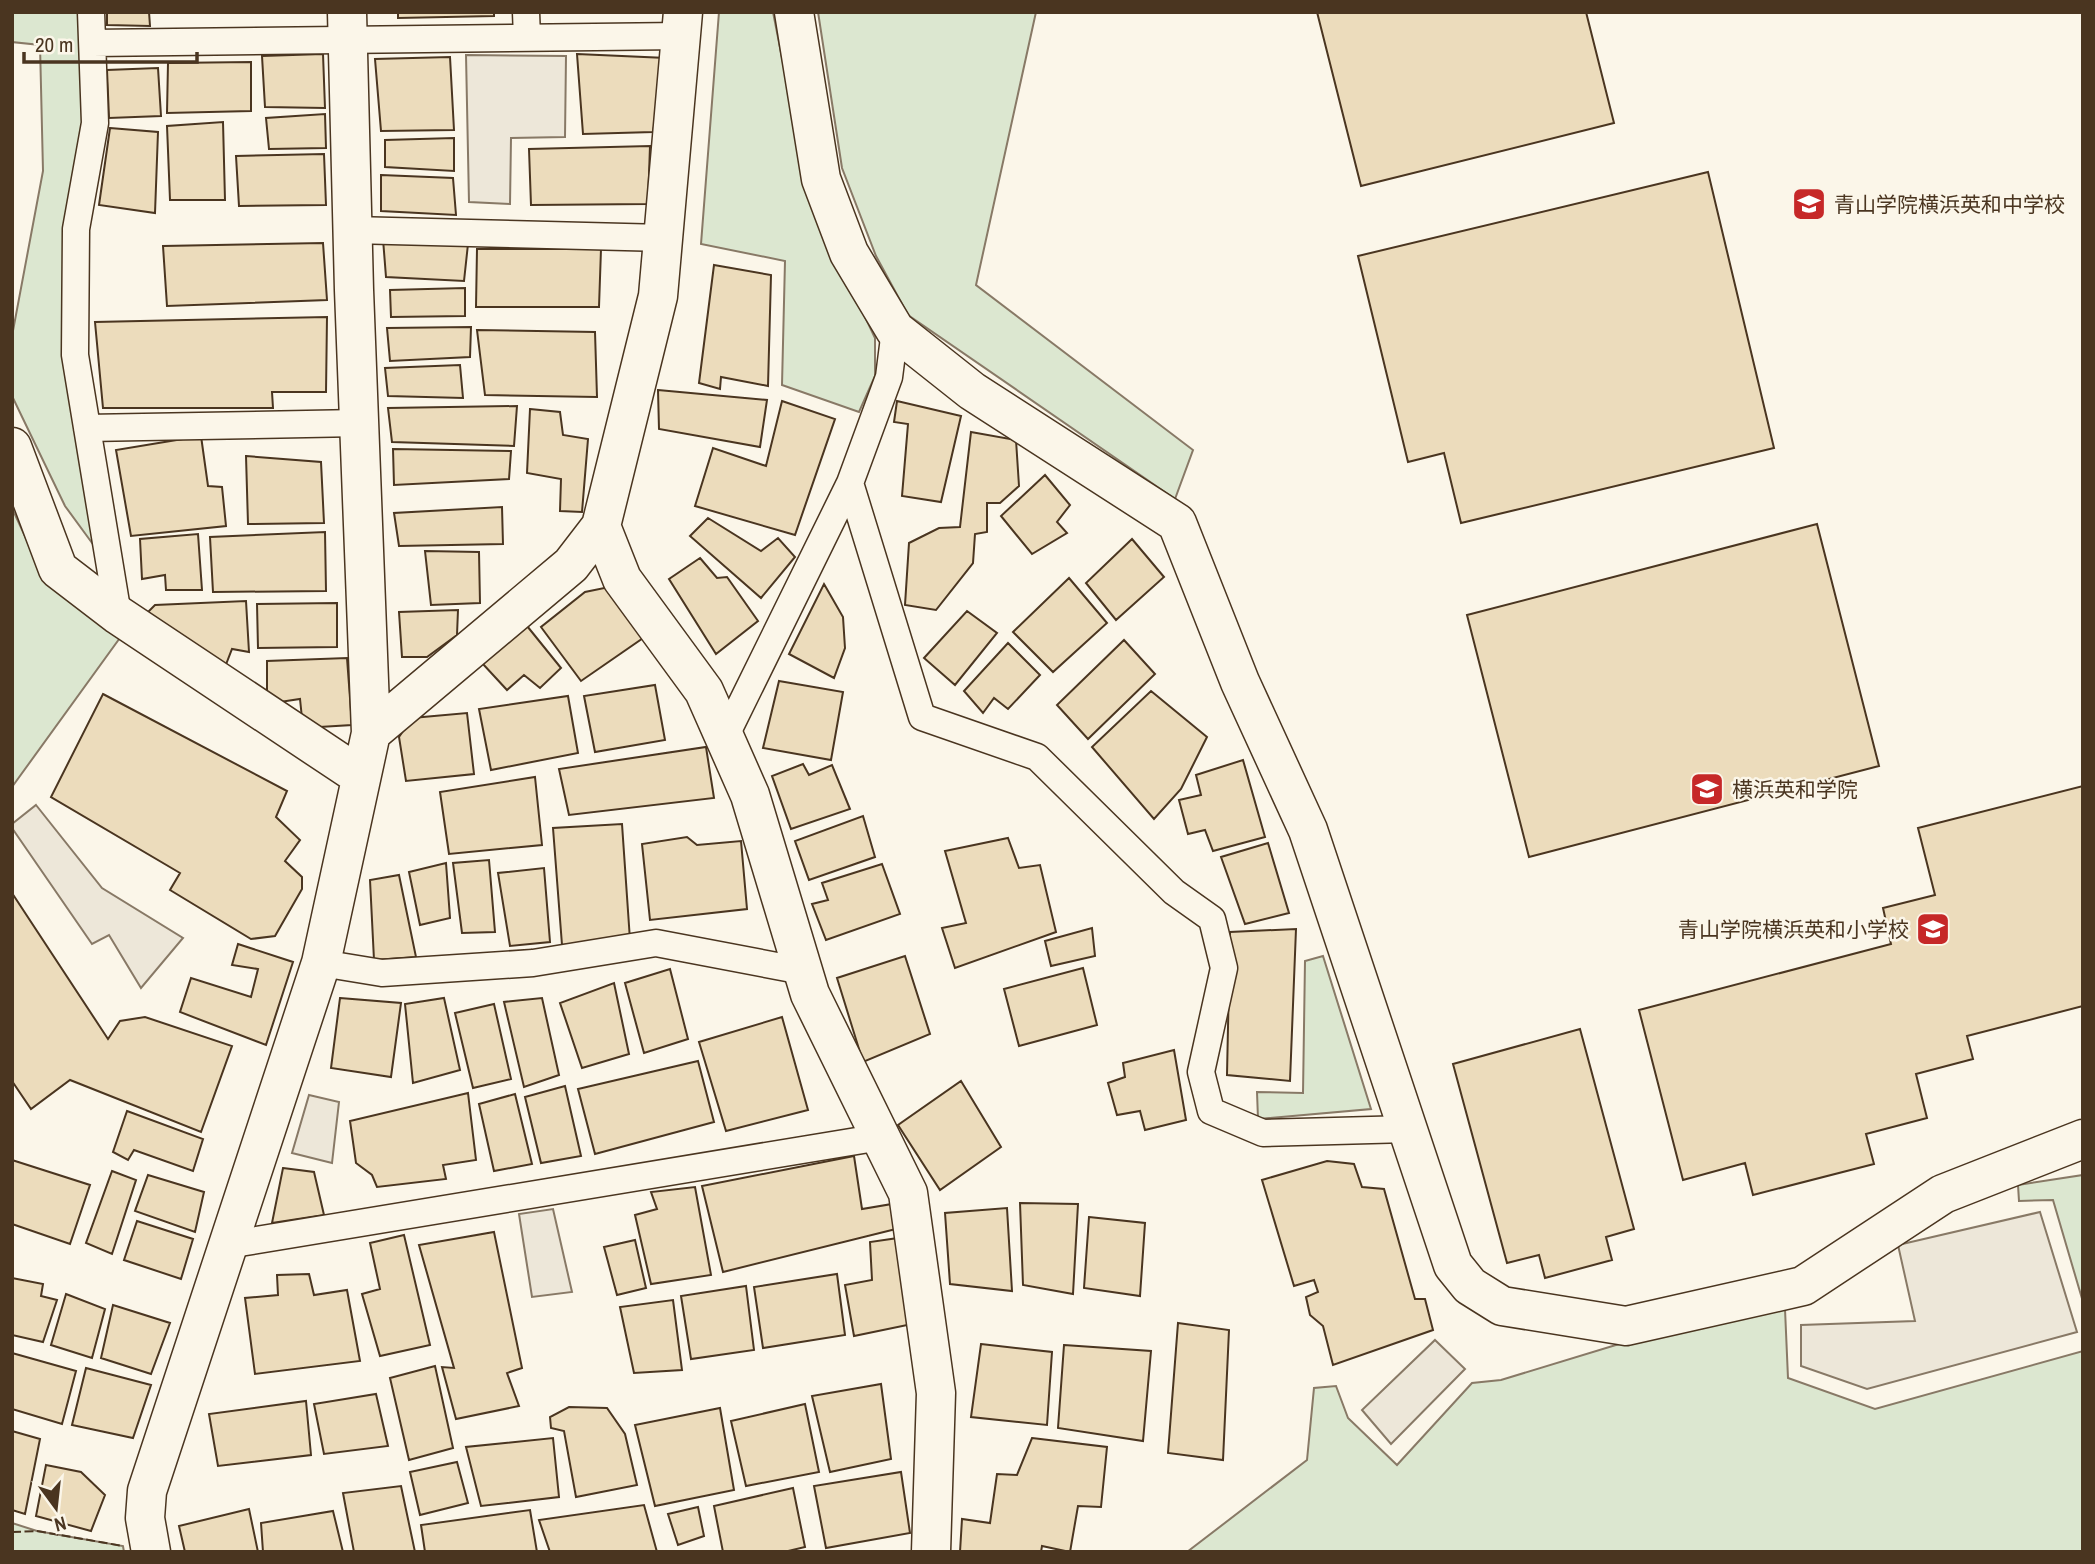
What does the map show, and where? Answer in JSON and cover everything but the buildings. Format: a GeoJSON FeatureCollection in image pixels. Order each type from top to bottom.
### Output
{"type":"FeatureCollection","features":[{"type":"Feature","properties":{"kind":"street"},"geometry":{"type":"LineString","coordinates":[[794,12],[821,179],[849,253],[895,330],[972,391],[1084,466],[1177,523],[1240,682],[1308,830],[1453,1265],[1470,1286],[1502,1306],[1626,1326],[1803,1286],[1943,1194],[2083,1139]]}},
{"type":"Feature","properties":{"kind":"street"},"geometry":{"type":"LineString","coordinates":[[371,733],[571,565],[601,526],[658,296],[682,24]]}},
{"type":"Feature","properties":{"kind":"street"},"geometry":{"type":"LineString","coordinates":[[151,1552],[145,1518],[146,1491],[320,963],[371,733],[352,230],[348,26]]}},
{"type":"Feature","properties":{"kind":"street"},"geometry":{"type":"LineString","coordinates":[[12,447],[58,569],[118,615],[360,776]]}},
{"type":"Feature","properties":{"kind":"street"},"geometry":{"type":"LineString","coordinates":[[601,526],[622,579],[704,691],[750,795],[810,994],[908,1193],[936,1393],[931,1552]]}},
{"type":"Feature","properties":{"kind":"lane"},"geometry":{"type":"LineString","coordinates":[[91,12],[95,122],[76,229],[75,355],[118,615]]}},
{"type":"Feature","properties":{"kind":"lane"},"geometry":{"type":"LineString","coordinates":[[93,43],[348,26],[682,24]]}},
{"type":"Feature","properties":{"kind":"lane"},"geometry":{"type":"LineString","coordinates":[[352,230],[664,238]]}},
{"type":"Feature","properties":{"kind":"lane"},"geometry":{"type":"LineString","coordinates":[[725,737],[850,483],[889,377],[895,330]]}},
{"type":"Feature","properties":{"kind":"lane"},"geometry":{"type":"LineString","coordinates":[[87,428],[359,422]]}},
{"type":"Feature","properties":{"kind":"lane"},"geometry":{"type":"LineString","coordinates":[[850,483],[922,717],[1037,757],[1174,892],[1212,919],[1224,968],[1200,1072],[1211,1111],[1263,1133],[1408,1129]]}},
{"type":"Feature","properties":{"kind":"lane"},"geometry":{"type":"LineString","coordinates":[[320,963],[382,973],[533,962],[656,943],[803,971]]}},
{"type":"Feature","properties":{"kind":"lane"},"geometry":{"type":"LineString","coordinates":[[227,1245],[881,1137]]}},
{"type":"Feature","properties":{"kind":"green space"},"geometry":{"type":"Polygon","coordinates":[[[12,12],[79,12],[86,125],[66,229],[62,318],[95,547],[65,506],[12,396],[12,336],[43,171],[40,45],[12,42],[12,12]]]}},
{"type":"Feature","properties":{"kind":"green space"},"geometry":{"type":"Polygon","coordinates":[[[719,12],[773,12],[810,200],[875,338],[875,376],[859,412],[782,385],[785,261],[701,244],[719,12]]]}},
{"type":"Feature","properties":{"kind":"green space"},"geometry":{"type":"Polygon","coordinates":[[[818,12],[1036,12],[976,285],[1193,450],[1175,499],[908,315],[876,256],[842,168],[818,12]]]}},
{"type":"Feature","properties":{"kind":"green space"},"geometry":{"type":"Polygon","coordinates":[[[12,508],[47,584],[122,635],[12,787],[12,508]]]}},
{"type":"Feature","properties":{"kind":"green space"},"geometry":{"type":"Polygon","coordinates":[[[1323,956],[1371,1109],[1258,1119],[1257,1092],[1303,1093],[1305,961],[1323,956]]]}},
{"type":"Feature","properties":{"kind":"green space"},"geometry":{"type":"Polygon","coordinates":[[[2083,1175],[2083,1302],[2053,1200],[2019,1201],[2018,1185],[2083,1175]]]}},
{"type":"Feature","properties":{"kind":"green space"},"geometry":{"type":"Polygon","coordinates":[[[1785,1309],[1788,1378],[1875,1409],[2083,1351],[2083,1552],[1187,1552],[1307,1460],[1314,1388],[1336,1386],[1348,1418],[1397,1465],[1472,1383],[1501,1380],[1629,1341],[1785,1309]]]}},
{"type":"Feature","properties":{"kind":"green space"},"geometry":{"type":"Polygon","coordinates":[[[12,1523],[37,1531],[123,1546],[124,1552],[12,1552],[12,1523]]]}},
{"type":"Feature","properties":{"kind":"shaded area"},"geometry":{"type":"Polygon","coordinates":[[[466,55],[566,56],[565,137],[511,138],[510,204],[469,202],[466,55]]]}},
{"type":"Feature","properties":{"kind":"shaded area"},"geometry":{"type":"Polygon","coordinates":[[[36,805],[102,888],[183,938],[141,988],[109,935],[92,944],[12,828],[12,824],[36,805]]]}},
{"type":"Feature","properties":{"kind":"shaded area"},"geometry":{"type":"Polygon","coordinates":[[[309,1095],[339,1102],[332,1163],[292,1153],[309,1095]]]}},
{"type":"Feature","properties":{"kind":"shaded area"},"geometry":{"type":"Polygon","coordinates":[[[553,1209],[572,1292],[532,1297],[519,1214],[553,1209]]]}},
{"type":"Feature","properties":{"kind":"shaded area"},"geometry":{"type":"Polygon","coordinates":[[[2040,1212],[2077,1332],[1867,1389],[1801,1366],[1801,1325],[1915,1321],[1898,1245],[2040,1212]]]}},
{"type":"Feature","properties":{"kind":"shaded area"},"geometry":{"type":"Polygon","coordinates":[[[1435,1340],[1465,1369],[1391,1444],[1362,1410],[1435,1340]]]}},
{"type":"Feature","properties":{"kind":"fence"},"geometry":{"type":"LineString","coordinates":[[12,1532],[37,1531],[123,1546]]}},
{"type":"Feature","properties":{"kind":"place","name":"青山学院横浜英和中学校"},"geometry":{"type":"Point","coordinates":[1809,204]}},
{"type":"Feature","properties":{"kind":"place","name":"横浜英和学院"},"geometry":{"type":"Point","coordinates":[1707,789]}},
{"type":"Feature","properties":{"kind":"place","name":"青山学院横浜英和小学校"},"geometry":{"type":"Point","coordinates":[1933,929]}}]}
